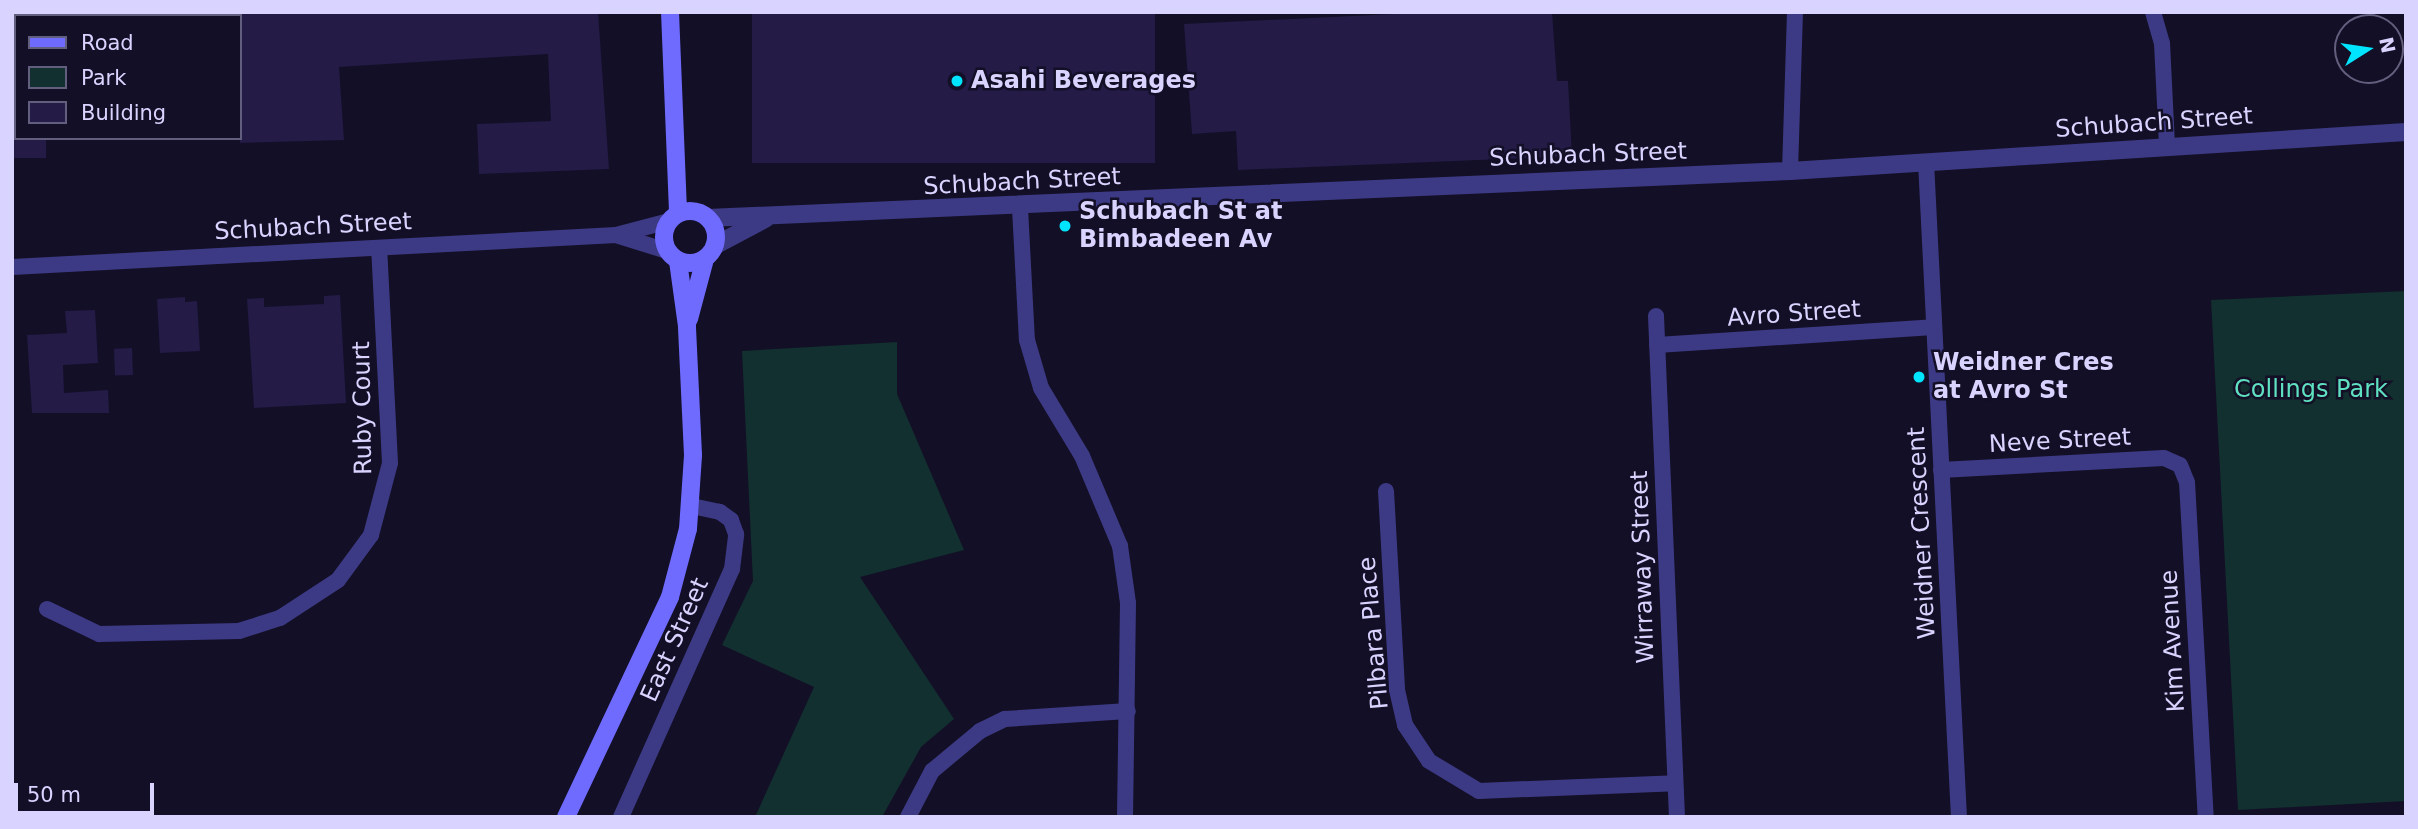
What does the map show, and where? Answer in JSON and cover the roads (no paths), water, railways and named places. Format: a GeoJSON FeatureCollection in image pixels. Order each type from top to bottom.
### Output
{"type":"FeatureCollection","features":[{"type":"Feature","properties":{"kind":"main road"},"geometry":{"type":"LineString","coordinates":[[670,12],[679,167],[673,217],[663,236],[672,256],[692,264],[710,253],[714,227],[704,215],[679,167]]}},
{"type":"Feature","properties":{"kind":"main road"},"geometry":{"type":"LineString","coordinates":[[673,217],[704,215]]}},
{"type":"Feature","properties":{"kind":"main road","name":"East Street"},"geometry":{"type":"LineString","coordinates":[[687,326],[710,253]]}},
{"type":"Feature","properties":{"kind":"main road","name":"East Street"},"geometry":{"type":"LineString","coordinates":[[566,817],[670,597],[691,506],[687,326],[672,256]]}},
{"type":"Feature","properties":{"kind":"street"},"geometry":{"type":"LineString","coordinates":[[1790,171],[1796,12]]}},
{"type":"Feature","properties":{"kind":"street"},"geometry":{"type":"LineString","coordinates":[[2152,12],[2162,43],[2167,146]]}},
{"type":"Feature","properties":{"kind":"street","name":"Schubach Street"},"geometry":{"type":"LineString","coordinates":[[704,215],[772,216],[1020,208],[1790,171],[2406,132]]}},
{"type":"Feature","properties":{"kind":"street","name":"Weidner Crescent"},"geometry":{"type":"LineString","coordinates":[[1926,162],[1959,817]]}},
{"type":"Feature","properties":{"kind":"street"},"geometry":{"type":"LineString","coordinates":[[1020,208],[1027,340],[1041,388],[1082,456],[1120,546],[1128,603],[1125,817]]}},
{"type":"Feature","properties":{"kind":"street","name":"Schubach Street"},"geometry":{"type":"LineString","coordinates":[[710,253],[772,216]]}},
{"type":"Feature","properties":{"kind":"street","name":"Schubach Street"},"geometry":{"type":"LineString","coordinates":[[12,267],[616,235],[673,217]]}},
{"type":"Feature","properties":{"kind":"street","name":"Schubach Street"},"geometry":{"type":"LineString","coordinates":[[616,235],[672,256]]}},
{"type":"Feature","properties":{"kind":"street","name":"Ruby Court"},"geometry":{"type":"LineString","coordinates":[[47,610],[99,634],[239,631],[280,618],[338,580],[371,535],[390,463],[379,247]]}},
{"type":"Feature","properties":{"kind":"street","name":"Wirraway Street"},"geometry":{"type":"LineString","coordinates":[[1656,316],[1677,817]]}},
{"type":"Feature","properties":{"kind":"street","name":"Avro Street"},"geometry":{"type":"LineString","coordinates":[[1657,345],[1933,327]]}},
{"type":"Feature","properties":{"kind":"street","name":"Neve Street"},"geometry":{"type":"LineString","coordinates":[[1941,470],[2164,458],[2180,465]]}},
{"type":"Feature","properties":{"kind":"street","name":"Kim Avenue"},"geometry":{"type":"LineString","coordinates":[[2180,465],[2187,482],[2206,817]]}},
{"type":"Feature","properties":{"kind":"street","name":"Pilbara Place"},"geometry":{"type":"LineString","coordinates":[[1387,491],[1397,690],[1405,725],[1429,761],[1479,791],[1675,783]]}},
{"type":"Feature","properties":{"kind":"street","name":"East Street"},"geometry":{"type":"LineString","coordinates":[[621,817],[733,569],[736,534],[731,520],[720,512],[691,506]]}},
{"type":"Feature","properties":{"kind":"street"},"geometry":{"type":"LineString","coordinates":[[908,817],[932,771],[988,727],[1005,719],[1128,711]]}},
{"type":"Feature","properties":{"kind":"place","name":"Asahi Beverages"},"geometry":{"type":"Point","coordinates":[957,81]}},
{"type":"Feature","properties":{"kind":"place","name":"Schubach St at Bimbadeen Av"},"geometry":{"type":"Point","coordinates":[1065,226]}},
{"type":"Feature","properties":{"kind":"place","name":"Weidner Cres at Avro St"},"geometry":{"type":"Point","coordinates":[1919,377]}},
{"type":"Feature","properties":{"kind":"park label","name":"Collings Park"},"geometry":{"type":"Point","coordinates":[2311,390]}}]}
